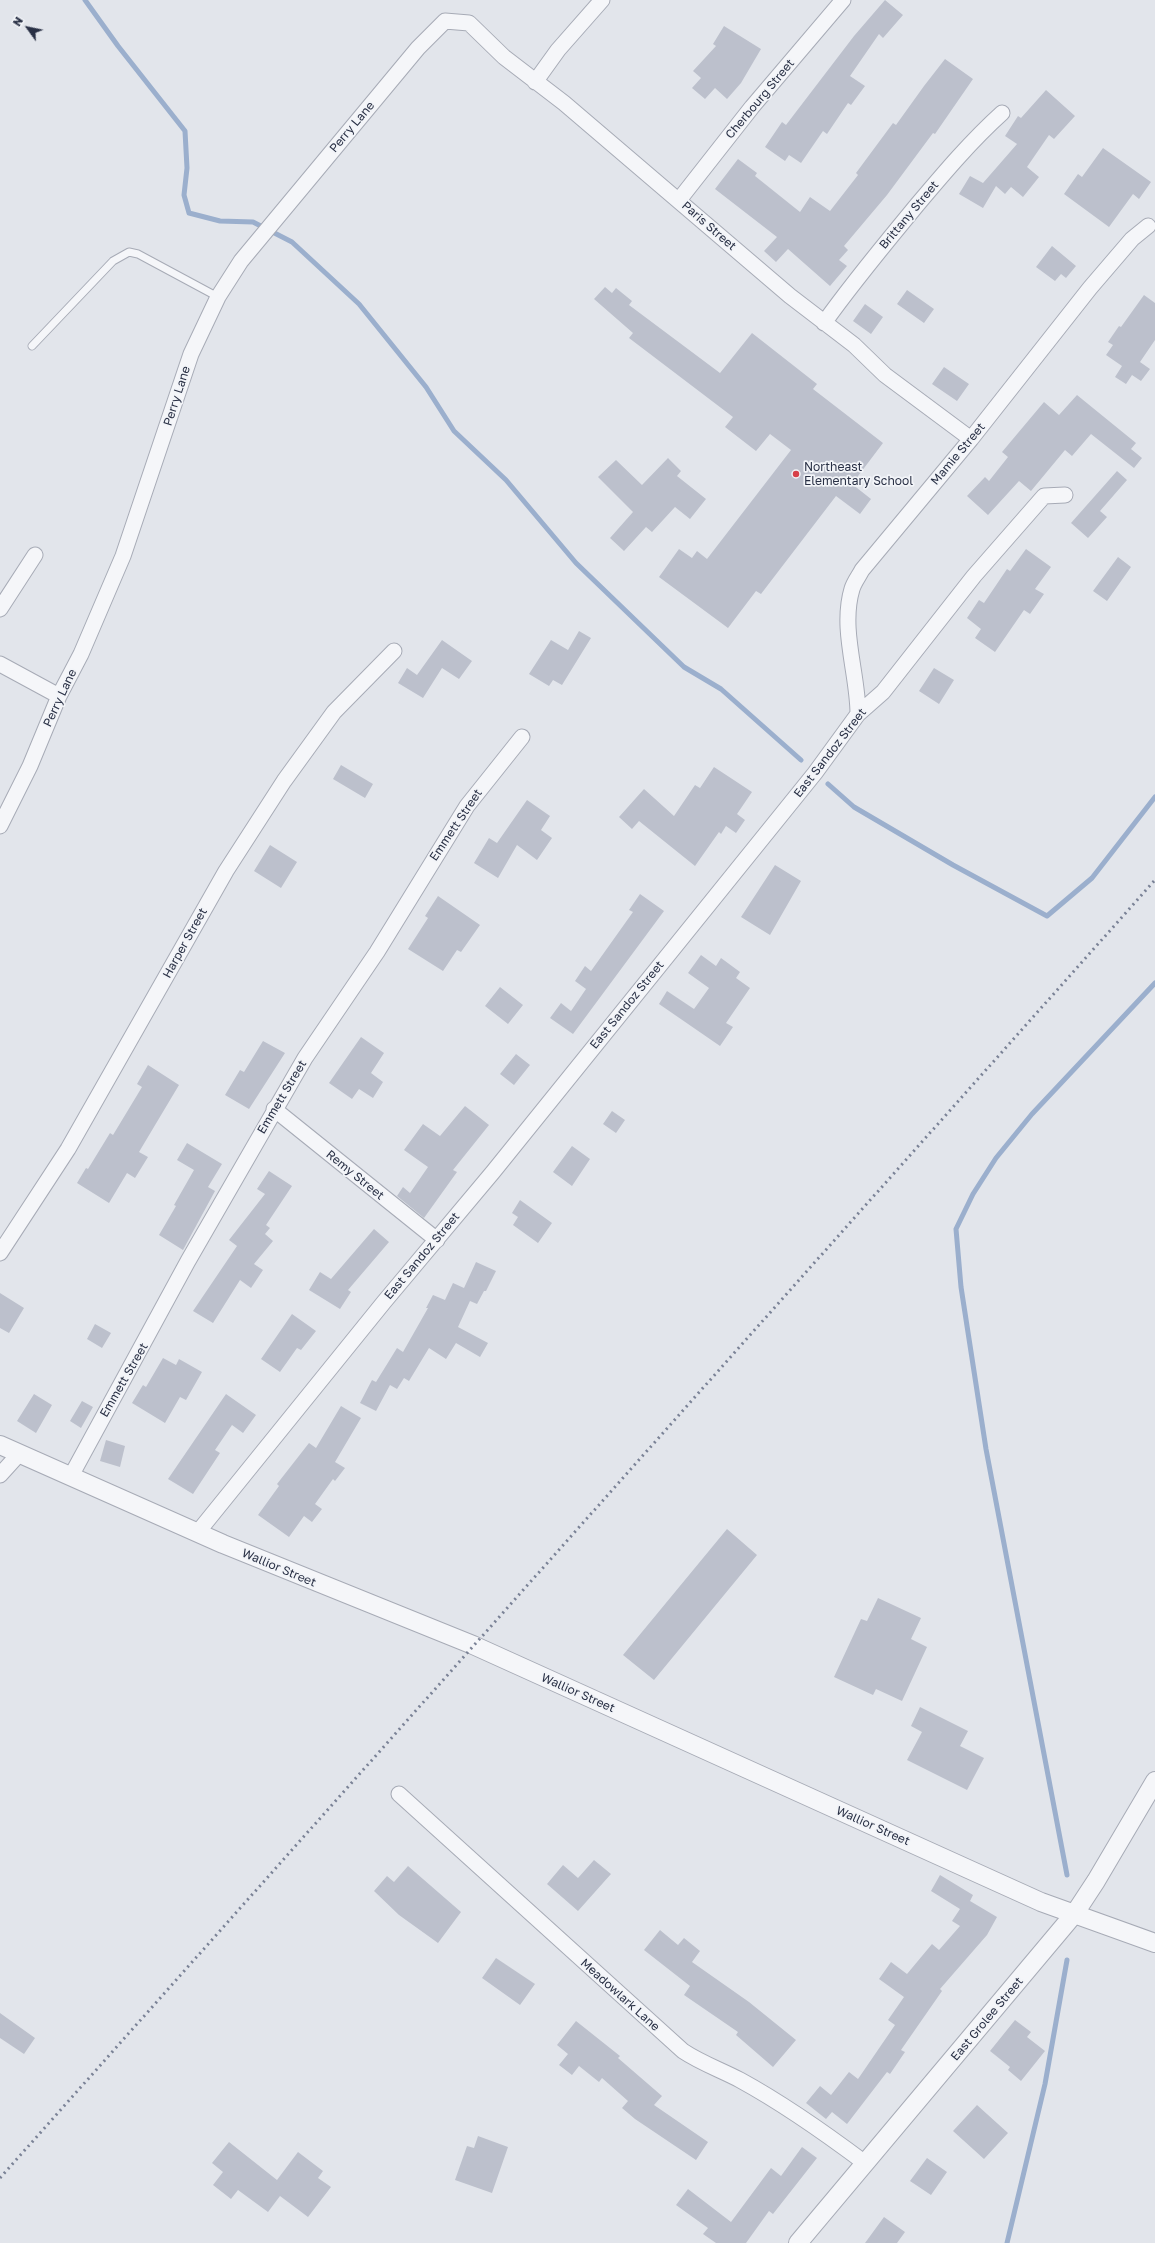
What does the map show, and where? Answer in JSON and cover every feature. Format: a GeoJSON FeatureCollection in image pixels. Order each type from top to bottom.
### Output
{"type":"FeatureCollection","features":[{"type":"Feature","properties":{"kind":"street"},"geometry":{"type":"LineString","coordinates":[[535,82],[558,50],[602,0]]}},
{"type":"Feature","properties":{"kind":"street","name":"Cherbourg Street"},"geometry":{"type":"LineString","coordinates":[[679,200],[747,113],[843,0]]}},
{"type":"Feature","properties":{"kind":"street","name":"Paris Street"},"geometry":{"type":"LineString","coordinates":[[445,21],[469,23],[504,57],[564,104],[679,200],[790,296],[854,346],[885,375],[971,439]]}},
{"type":"Feature","properties":{"kind":"street","name":"Perry Lane"},"geometry":{"type":"LineString","coordinates":[[0,826],[30,766],[59,696],[81,654],[123,556],[191,354],[218,297],[241,260],[418,48],[445,21]]}},
{"type":"Feature","properties":{"kind":"street","name":"Brittany Street"},"geometry":{"type":"LineString","coordinates":[[824,323],[872,259],[954,162],[983,130],[1002,113]]}},
{"type":"Feature","properties":{"kind":"street","name":"Mamie Street"},"geometry":{"type":"LineString","coordinates":[[858,714],[858,692],[848,632],[852,589],[862,570],[888,536],[971,439],[1090,288],[1132,239],[1148,226]]}},
{"type":"Feature","properties":{"kind":"street","name":"East Sandoz Street"},"geometry":{"type":"LineString","coordinates":[[198,1532],[379,1308],[437,1240],[815,773],[858,714],[883,692],[974,576],[1029,511],[1044,496],[1065,495]]}},
{"type":"Feature","properties":{"kind":"street"},"geometry":{"type":"LineString","coordinates":[[0,609],[35,555]]}},
{"type":"Feature","properties":{"kind":"street","name":"Harper Street"},"geometry":{"type":"LineString","coordinates":[[0,1252],[68,1149],[226,871],[284,781],[334,712],[394,651]]}},
{"type":"Feature","properties":{"kind":"street"},"geometry":{"type":"LineString","coordinates":[[0,664],[59,696]]}},
{"type":"Feature","properties":{"kind":"street","name":"Emmett Street"},"geometry":{"type":"LineString","coordinates":[[71,1476],[85,1447],[148,1337],[188,1261],[274,1109],[305,1058],[377,952],[467,806],[506,755],[522,737]]}},
{"type":"Feature","properties":{"kind":"street","name":"Remy Street"},"geometry":{"type":"LineString","coordinates":[[274,1109],[437,1240]]}},
{"type":"Feature","properties":{"kind":"street","name":"Wallior Street"},"geometry":{"type":"LineString","coordinates":[[0,1444],[19,1454],[320,1584],[473,1645],[1041,1902],[1155,1942]]}},
{"type":"Feature","properties":{"kind":"street"},"geometry":{"type":"LineString","coordinates":[[0,1475],[19,1454]]}},
{"type":"Feature","properties":{"kind":"street","name":"East Grolee Street"},"geometry":{"type":"LineString","coordinates":[[798,2243],[1075,1913],[1096,1881],[1155,1781]]}},
{"type":"Feature","properties":{"kind":"street","name":"Meadowlark Lane"},"geometry":{"type":"LineString","coordinates":[[399,1794],[683,2051],[701,2062],[740,2080],[829,2136],[865,2164]]}},
{"type":"Feature","properties":{"kind":"lane"},"geometry":{"type":"LineString","coordinates":[[32,346],[113,261],[129,252],[138,254],[218,297]]}},
{"type":"Feature","properties":{"kind":"building"},"geometry":{"type":"Polygon","coordinates":[[[885,0],[903,15],[883,38],[879,34],[850,76],[865,86],[851,105],[848,103],[827,134],[823,131],[801,163],[789,155],[785,161],[765,147],[782,122],[786,125],[854,36],[885,0]]]}},
{"type":"Feature","properties":{"kind":"building"},"geometry":{"type":"Polygon","coordinates":[[[724,26],[761,49],[741,83],[727,99],[715,88],[705,99],[692,88],[701,78],[693,71],[716,46],[713,44],[724,26]]]}},
{"type":"Feature","properties":{"kind":"building"},"geometry":{"type":"Polygon","coordinates":[[[945,59],[973,79],[935,134],[933,133],[887,195],[844,246],[848,250],[839,260],[847,266],[830,286],[788,249],[776,262],[764,251],[777,237],[715,189],[738,159],[757,173],[755,176],[800,212],[810,197],[830,211],[858,175],[856,173],[893,123],[896,125],[945,59]]]}},
{"type":"Feature","properties":{"kind":"building"},"geometry":{"type":"Polygon","coordinates":[[[1046,90],[1075,116],[1054,139],[1049,135],[1027,167],[1039,177],[1023,197],[1011,187],[1005,194],[996,186],[983,208],[959,194],[970,176],[983,183],[1017,144],[1005,136],[1018,116],[1021,118],[1046,90]]]}},
{"type":"Feature","properties":{"kind":"building"},"geometry":{"type":"Polygon","coordinates":[[[1103,148],[1151,182],[1139,199],[1133,194],[1109,227],[1064,194],[1078,174],[1082,177],[1103,148]]]}},
{"type":"Feature","properties":{"kind":"building"},"geometry":{"type":"Polygon","coordinates":[[[1052,246],[1076,266],[1066,278],[1061,274],[1055,281],[1036,267],[1052,246]]]}},
{"type":"Feature","properties":{"kind":"building"},"geometry":{"type":"Polygon","coordinates":[[[605,287],[612,293],[616,288],[632,301],[629,305],[720,373],[752,333],[817,384],[813,389],[883,443],[852,484],[871,499],[860,514],[836,496],[761,594],[756,591],[728,628],[659,577],[679,549],[692,558],[697,551],[707,559],[791,450],[770,434],[756,451],[725,427],[733,417],[629,338],[633,333],[594,299],[605,287]]]}},
{"type":"Feature","properties":{"kind":"building"},"geometry":{"type":"Polygon","coordinates":[[[907,290],[934,309],[924,323],[897,304],[907,290]]]}},
{"type":"Feature","properties":{"kind":"building"},"geometry":{"type":"Polygon","coordinates":[[[1144,295],[1155,303],[1155,340],[1140,362],[1150,369],[1141,381],[1132,375],[1126,384],[1115,377],[1122,366],[1106,355],[1113,345],[1108,342],[1144,295]]]}},
{"type":"Feature","properties":{"kind":"building"},"geometry":{"type":"Polygon","coordinates":[[[865,304],[883,317],[871,334],[853,321],[865,304]]]}},
{"type":"Feature","properties":{"kind":"building"},"geometry":{"type":"Polygon","coordinates":[[[944,367],[969,384],[957,401],[932,384],[944,367]]]}},
{"type":"Feature","properties":{"kind":"building"},"geometry":{"type":"Polygon","coordinates":[[[1077,395],[1136,443],[1131,449],[1142,458],[1134,468],[1091,434],[1072,456],[1065,450],[1031,491],[1019,481],[988,515],[967,496],[985,477],[989,481],[1008,457],[1002,452],[1044,402],[1059,415],[1077,395]]]}},
{"type":"Feature","properties":{"kind":"building"},"geometry":{"type":"Polygon","coordinates":[[[668,458],[681,471],[677,476],[706,499],[690,519],[675,507],[652,532],[646,527],[624,551],[610,538],[633,512],[598,477],[616,460],[642,485],[668,458]]]}},
{"type":"Feature","properties":{"kind":"building"},"geometry":{"type":"Polygon","coordinates":[[[1117,471],[1127,480],[1100,511],[1107,517],[1088,538],[1071,523],[1117,471]]]}},
{"type":"Feature","properties":{"kind":"building"},"geometry":{"type":"Polygon","coordinates":[[[1026,549],[1051,567],[1035,589],[1044,594],[1030,614],[1024,610],[995,652],[975,638],[981,629],[967,618],[979,600],[984,603],[1007,569],[1010,571],[1026,549]]]}},
{"type":"Feature","properties":{"kind":"building"},"geometry":{"type":"Polygon","coordinates":[[[1118,557],[1131,567],[1107,601],[1093,591],[1118,557]]]}},
{"type":"Feature","properties":{"kind":"building"},"geometry":{"type":"Polygon","coordinates":[[[579,631],[591,638],[562,685],[553,680],[549,686],[529,674],[551,640],[568,650],[579,631]]]}},
{"type":"Feature","properties":{"kind":"building"},"geometry":{"type":"Polygon","coordinates":[[[442,640],[472,661],[459,679],[442,668],[423,698],[398,683],[407,668],[417,675],[442,640]]]}},
{"type":"Feature","properties":{"kind":"building"},"geometry":{"type":"Polygon","coordinates":[[[934,668],[954,680],[939,704],[919,691],[934,668]]]}},
{"type":"Feature","properties":{"kind":"building"},"geometry":{"type":"Polygon","coordinates":[[[341,765],[373,784],[365,798],[333,779],[341,765]]]}},
{"type":"Feature","properties":{"kind":"building"},"geometry":{"type":"Polygon","coordinates":[[[714,767],[752,792],[737,814],[745,820],[736,833],[726,826],[721,834],[719,832],[695,866],[639,821],[632,829],[619,817],[644,789],[674,816],[695,785],[700,788],[714,767]]]}},
{"type":"Feature","properties":{"kind":"building"},"geometry":{"type":"Polygon","coordinates":[[[527,800],[550,816],[541,830],[552,838],[537,860],[517,845],[498,878],[474,863],[489,838],[497,843],[527,800]]]}},
{"type":"Feature","properties":{"kind":"building"},"geometry":{"type":"Polygon","coordinates":[[[270,845],[297,862],[281,888],[254,871],[270,845]]]}},
{"type":"Feature","properties":{"kind":"building"},"geometry":{"type":"Polygon","coordinates":[[[775,865],[801,881],[770,935],[741,917],[775,865]]]}},
{"type":"Feature","properties":{"kind":"building"},"geometry":{"type":"Polygon","coordinates":[[[640,894],[664,911],[573,1034],[550,1018],[561,1003],[571,1011],[586,989],[575,981],[585,966],[591,971],[633,912],[629,910],[640,894]]]}},
{"type":"Feature","properties":{"kind":"building"},"geometry":{"type":"Polygon","coordinates":[[[438,896],[480,925],[461,952],[457,950],[443,971],[408,949],[428,918],[425,916],[438,896]]]}},
{"type":"Feature","properties":{"kind":"building"},"geometry":{"type":"Polygon","coordinates":[[[701,955],[716,966],[721,958],[740,972],[736,978],[750,988],[726,1023],[733,1027],[720,1046],[659,1004],[667,991],[694,1009],[709,988],[688,973],[701,955]]]}},
{"type":"Feature","properties":{"kind":"building"},"geometry":{"type":"Polygon","coordinates":[[[500,987],[523,1005],[508,1024],[485,1006],[500,987]]]}},
{"type":"Feature","properties":{"kind":"building"},"geometry":{"type":"Polygon","coordinates":[[[361,1037],[384,1053],[371,1073],[383,1082],[373,1098],[359,1089],[352,1099],[329,1083],[361,1037]]]}},
{"type":"Feature","properties":{"kind":"building"},"geometry":{"type":"Polygon","coordinates":[[[263,1041],[285,1053],[249,1109],[225,1095],[240,1070],[244,1072],[263,1041]]]}},
{"type":"Feature","properties":{"kind":"building"},"geometry":{"type":"Polygon","coordinates":[[[516,1054],[530,1065],[514,1085],[500,1074],[516,1054]]]}},
{"type":"Feature","properties":{"kind":"building"},"geometry":{"type":"Polygon","coordinates":[[[148,1065],[179,1085],[139,1152],[148,1157],[135,1178],[127,1173],[109,1203],[77,1183],[86,1168],[88,1169],[110,1133],[113,1135],[142,1087],[137,1084],[148,1065]]]}},
{"type":"Feature","properties":{"kind":"building"},"geometry":{"type":"Polygon","coordinates":[[[465,1106],[489,1125],[453,1170],[457,1172],[424,1218],[397,1196],[403,1187],[410,1193],[428,1167],[404,1150],[423,1124],[440,1136],[465,1106]]]}},
{"type":"Feature","properties":{"kind":"building"},"geometry":{"type":"Polygon","coordinates":[[[612,1111],[625,1120],[616,1133],[603,1124],[612,1111]]]}},
{"type":"Feature","properties":{"kind":"building"},"geometry":{"type":"Polygon","coordinates":[[[187,1143],[222,1164],[208,1187],[215,1191],[183,1250],[159,1235],[176,1206],[174,1205],[194,1170],[177,1160],[187,1143]]]}},
{"type":"Feature","properties":{"kind":"building"},"geometry":{"type":"Polygon","coordinates":[[[572,1146],[590,1159],[572,1186],[553,1172],[572,1146]]]}},
{"type":"Feature","properties":{"kind":"building"},"geometry":{"type":"Polygon","coordinates":[[[269,1171],[292,1186],[266,1225],[270,1228],[265,1234],[273,1241],[254,1264],[263,1270],[251,1288],[240,1280],[213,1323],[193,1311],[237,1246],[229,1240],[265,1194],[257,1189],[269,1171]]]}},
{"type":"Feature","properties":{"kind":"building"},"geometry":{"type":"Polygon","coordinates":[[[520,1200],[552,1223],[538,1243],[513,1225],[518,1217],[512,1213],[520,1200]]]}},
{"type":"Feature","properties":{"kind":"building"},"geometry":{"type":"Polygon","coordinates":[[[374,1229],[389,1242],[348,1290],[351,1292],[340,1309],[309,1290],[320,1272],[331,1279],[374,1229]]]}},
{"type":"Feature","properties":{"kind":"building"},"geometry":{"type":"Polygon","coordinates":[[[476,1262],[496,1271],[486,1291],[484,1291],[477,1304],[470,1301],[458,1327],[488,1343],[480,1357],[456,1343],[446,1359],[429,1348],[409,1381],[404,1378],[397,1389],[390,1385],[376,1411],[360,1403],[372,1380],[376,1382],[397,1348],[403,1352],[428,1308],[426,1308],[433,1295],[445,1300],[453,1283],[464,1288],[476,1262]]]}},
{"type":"Feature","properties":{"kind":"building"},"geometry":{"type":"Polygon","coordinates":[[[0,1293],[24,1308],[9,1333],[0,1328],[0,1293]]]}},
{"type":"Feature","properties":{"kind":"building"},"geometry":{"type":"Polygon","coordinates":[[[292,1314],[316,1331],[301,1350],[297,1348],[280,1372],[261,1359],[292,1314]]]}},
{"type":"Feature","properties":{"kind":"building"},"geometry":{"type":"Polygon","coordinates":[[[95,1324],[111,1333],[102,1348],[87,1339],[95,1324]]]}},
{"type":"Feature","properties":{"kind":"building"},"geometry":{"type":"Polygon","coordinates":[[[163,1358],[176,1365],[179,1359],[202,1372],[186,1400],[180,1397],[165,1423],[132,1403],[143,1385],[146,1387],[163,1358]]]}},
{"type":"Feature","properties":{"kind":"building"},"geometry":{"type":"Polygon","coordinates":[[[34,1394],[52,1405],[36,1433],[17,1421],[34,1394]]]}},
{"type":"Feature","properties":{"kind":"building"},"geometry":{"type":"Polygon","coordinates":[[[226,1394],[256,1415],[243,1433],[232,1425],[215,1450],[220,1453],[193,1494],[168,1479],[226,1394]]]}},
{"type":"Feature","properties":{"kind":"building"},"geometry":{"type":"Polygon","coordinates":[[[82,1401],[93,1407],[81,1428],[70,1421],[82,1401]]]}},
{"type":"Feature","properties":{"kind":"building"},"geometry":{"type":"Polygon","coordinates":[[[341,1406],[361,1418],[335,1462],[345,1468],[335,1481],[333,1479],[315,1504],[322,1509],[312,1522],[304,1516],[289,1537],[258,1515],[279,1486],[277,1484],[309,1443],[316,1448],[341,1406]]]}},
{"type":"Feature","properties":{"kind":"building"},"geometry":{"type":"Polygon","coordinates":[[[106,1440],[125,1446],[120,1467],[100,1461],[106,1440]]]}},
{"type":"Feature","properties":{"kind":"building"},"geometry":{"type":"Polygon","coordinates":[[[727,1529],[757,1555],[654,1680],[623,1655],[727,1529]]]}},
{"type":"Feature","properties":{"kind":"building"},"geometry":{"type":"Polygon","coordinates":[[[878,1598],[921,1618],[911,1639],[927,1647],[902,1701],[876,1689],[873,1695],[834,1677],[861,1619],[867,1621],[878,1598]]]}},
{"type":"Feature","properties":{"kind":"building"},"geometry":{"type":"Polygon","coordinates":[[[920,1707],[968,1731],[960,1746],[984,1758],[967,1790],[907,1760],[922,1732],[911,1726],[920,1707]]]}},
{"type":"Feature","properties":{"kind":"building"},"geometry":{"type":"Polygon","coordinates":[[[594,1860],[611,1874],[578,1911],[547,1884],[563,1865],[578,1878],[594,1860]]]}},
{"type":"Feature","properties":{"kind":"building"},"geometry":{"type":"Polygon","coordinates":[[[408,1866],[461,1912],[438,1943],[399,1915],[374,1891],[387,1876],[394,1882],[408,1866]]]}},
{"type":"Feature","properties":{"kind":"building"},"geometry":{"type":"Polygon","coordinates":[[[940,1875],[973,1895],[970,1901],[997,1917],[987,1935],[940,1989],[942,1991],[901,2050],[905,2052],[890,2074],[887,2072],[847,2124],[832,2112],[826,2119],[806,2103],[820,2086],[831,2095],[849,2072],[858,2079],[895,2025],[888,2020],[904,1997],[879,1979],[891,1962],[907,1974],[932,1944],[939,1950],[960,1926],[952,1921],[960,1909],[931,1891],[940,1875]]]}},
{"type":"Feature","properties":{"kind":"building"},"geometry":{"type":"Polygon","coordinates":[[[660,1930],[678,1945],[684,1938],[700,1951],[692,1962],[749,2002],[796,2040],[773,2067],[736,2035],[738,2032],[684,1995],[690,1986],[644,1950],[660,1930]]]}},
{"type":"Feature","properties":{"kind":"building"},"geometry":{"type":"Polygon","coordinates":[[[496,1958],[535,1984],[520,2005],[482,1978],[496,1958]]]}},
{"type":"Feature","properties":{"kind":"building"},"geometry":{"type":"Polygon","coordinates":[[[0,2013],[35,2038],[24,2054],[0,2038],[0,2013]]]}},
{"type":"Feature","properties":{"kind":"building"},"geometry":{"type":"Polygon","coordinates":[[[1015,2020],[1031,2032],[1027,2037],[1045,2051],[1021,2081],[1008,2070],[1010,2067],[990,2051],[1015,2020]]]}},
{"type":"Feature","properties":{"kind":"building"},"geometry":{"type":"Polygon","coordinates":[[[576,2021],[620,2056],[618,2058],[662,2096],[654,2105],[708,2142],[696,2160],[635,2119],[622,2108],[628,2101],[602,2078],[599,2082],[579,2066],[572,2075],[559,2065],[568,2054],[557,2045],[576,2021]]]}},
{"type":"Feature","properties":{"kind":"building"},"geometry":{"type":"Polygon","coordinates":[[[977,2105],[1008,2133],[984,2159],[953,2131],[977,2105]]]}},
{"type":"Feature","properties":{"kind":"building"},"geometry":{"type":"Polygon","coordinates":[[[478,2136],[508,2147],[492,2193],[455,2180],[467,2146],[474,2148],[478,2136]]]}},
{"type":"Feature","properties":{"kind":"building"},"geometry":{"type":"Polygon","coordinates":[[[229,2142],[277,2180],[298,2152],[323,2171],[318,2178],[331,2187],[308,2217],[280,2196],[268,2212],[238,2190],[231,2199],[213,2185],[223,2172],[212,2163],[229,2142]]]}},
{"type":"Feature","properties":{"kind":"building"},"geometry":{"type":"Polygon","coordinates":[[[802,2147],[817,2158],[773,2214],[769,2211],[746,2243],[716,2243],[703,2234],[708,2228],[676,2205],[688,2189],[731,2222],[771,2168],[781,2176],[802,2147]]]}},
{"type":"Feature","properties":{"kind":"building"},"geometry":{"type":"Polygon","coordinates":[[[927,2158],[947,2172],[931,2195],[910,2181],[927,2158]]]}},
{"type":"Feature","properties":{"kind":"building"},"geometry":{"type":"Polygon","coordinates":[[[884,2217],[905,2232],[897,2243],[865,2243],[884,2217]]]}},
{"type":"Feature","properties":{"kind":"waterway"},"geometry":{"type":"LineString","coordinates":[[85,0],[118,46],[185,131],[187,168],[184,195],[189,213],[220,221],[253,222],[292,242],[359,304],[426,387],[454,431],[506,480],[576,563],[684,667],[721,689],[801,760]]}},
{"type":"Feature","properties":{"kind":"waterway"},"geometry":{"type":"LineString","coordinates":[[828,784],[854,807],[953,865],[1047,916],[1092,878],[1155,797]]}},
{"type":"Feature","properties":{"kind":"waterway"},"geometry":{"type":"LineString","coordinates":[[1067,1875],[986,1449],[961,1287],[956,1229],[973,1194],[996,1158],[1032,1114],[1155,983]]}},
{"type":"Feature","properties":{"kind":"waterway"},"geometry":{"type":"LineString","coordinates":[[1007,2243],[1045,2084],[1067,1960]]}},
{"type":"Feature","properties":{"kind":"railway"},"geometry":{"type":"LineString","coordinates":[[0,2178],[1155,880]]}},
{"type":"Feature","properties":{"kind":"place","name":"Northeast Elementary School"},"geometry":{"type":"Point","coordinates":[796,474]}}]}
